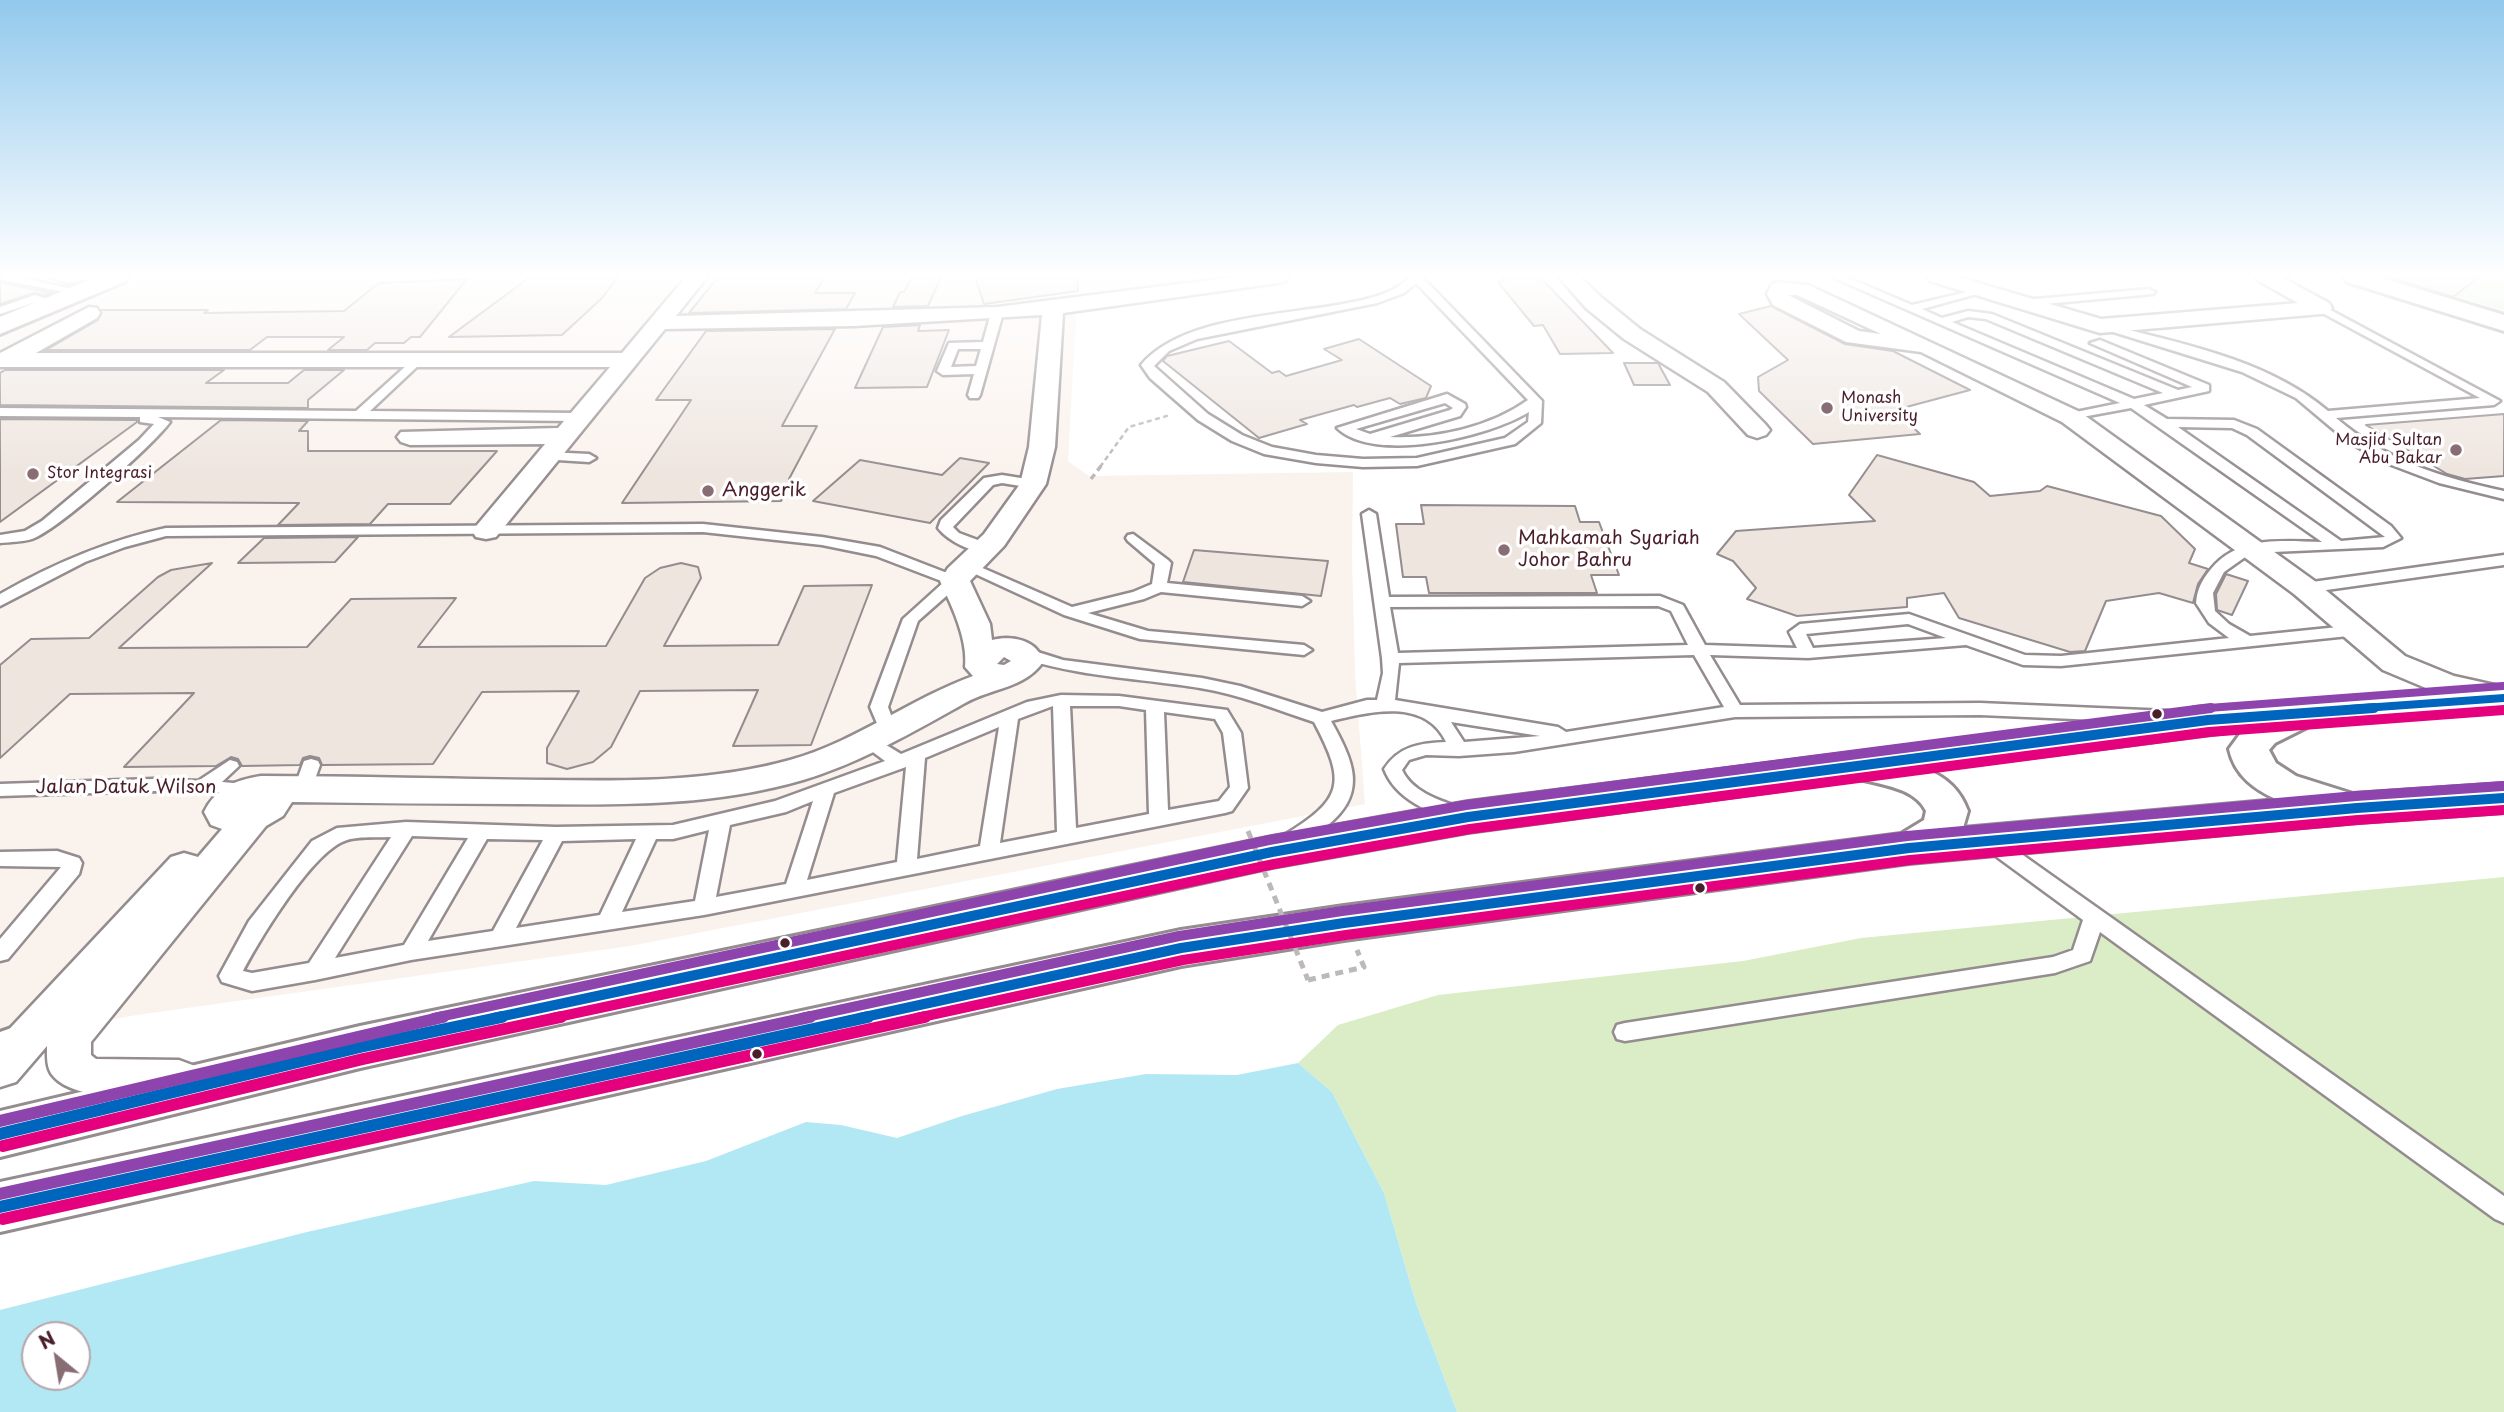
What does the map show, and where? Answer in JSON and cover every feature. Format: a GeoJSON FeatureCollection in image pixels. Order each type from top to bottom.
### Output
{"type":"FeatureCollection","features":[{"type":"Feature","properties":{"kind":"main road"},"geometry":{"type":"LineString","coordinates":[[0,1134],[360,1046],[1260,842],[2208,720],[2504,698]]}},
{"type":"Feature","properties":{"kind":"main road"},"geometry":{"type":"LineString","coordinates":[[2324,710],[2278,725],[2261,734],[2249,749],[2254,764],[2274,781],[2301,793],[2357,808]]}},
{"type":"Feature","properties":{"kind":"main road"},"geometry":{"type":"LineString","coordinates":[[1854,767],[1912,777],[1944,801],[1947,813],[1945,824],[1936,834],[1909,848]]}},
{"type":"Feature","properties":{"kind":"main road"},"geometry":{"type":"LineString","coordinates":[[0,1207],[1181,948],[1358,921],[1909,848],[2357,808],[2504,798]]}},
{"type":"Feature","properties":{"kind":"street"},"geometry":{"type":"LineString","coordinates":[[9,357],[26,343]]}},
{"type":"Feature","properties":{"kind":"street"},"geometry":{"type":"LineString","coordinates":[[486,531],[643,343]]}},
{"type":"Feature","properties":{"kind":"street"},"geometry":{"type":"LineString","coordinates":[[6,1059],[264,791],[631,793],[694,790],[760,780],[893,747],[958,693],[1004,662],[977,644],[969,565],[1033,484],[1042,447],[1050,343]]}},
{"type":"Feature","properties":{"kind":"street"},"geometry":{"type":"LineString","coordinates":[[1646,343],[1716,387],[1758,430]]}},
{"type":"Feature","properties":{"kind":"street"},"geometry":{"type":"LineString","coordinates":[[1901,343],[1926,346]]}},
{"type":"Feature","properties":{"kind":"street"},"geometry":{"type":"LineString","coordinates":[[1919,343],[2071,417],[2305,589],[2358,630],[2394,663],[2445,684],[2504,698]]}},
{"type":"Feature","properties":{"kind":"street"},"geometry":{"type":"LineString","coordinates":[[9,357],[633,355]]}},
{"type":"Feature","properties":{"kind":"street"},"geometry":{"type":"LineString","coordinates":[[9,357],[417,360],[633,355]]}},
{"type":"Feature","properties":{"kind":"street"},"geometry":{"type":"LineString","coordinates":[[410,437],[563,436]]}},
{"type":"Feature","properties":{"kind":"street"},"geometry":{"type":"LineString","coordinates":[[2324,710],[2381,700],[2395,694],[2402,687],[2394,663]]}},
{"type":"Feature","properties":{"kind":"street"},"geometry":{"type":"LineString","coordinates":[[229,1078],[143,1080],[89,1077],[69,1064],[69,1037],[264,791]]}},
{"type":"Feature","properties":{"kind":"lane"},"geometry":{"type":"LineString","coordinates":[[1180,343],[1153,355],[1147,365],[1154,375],[1193,408],[1237,438],[1269,452],[1339,461],[1393,463],[1417,462],[1510,441],[1534,423],[1536,401],[1480,343]]}},
{"type":"Feature","properties":{"kind":"lane"},"geometry":{"type":"LineString","coordinates":[[1993,343],[2132,403],[2338,546]]}},
{"type":"Feature","properties":{"kind":"lane"},"geometry":{"type":"LineString","coordinates":[[2053,343],[2176,394]]}},
{"type":"Feature","properties":{"kind":"lane"},"geometry":{"type":"LineString","coordinates":[[2071,417],[2205,388],[2116,343]]}},
{"type":"Feature","properties":{"kind":"lane"},"geometry":{"type":"LineString","coordinates":[[2139,343],[2214,359],[2263,378],[2292,391],[2328,415],[2349,436],[2375,453],[2435,478],[2504,495]]}},
{"type":"Feature","properties":{"kind":"lane"},"geometry":{"type":"LineString","coordinates":[[2328,415],[2494,401],[2386,343]]}},
{"type":"Feature","properties":{"kind":"lane"},"geometry":{"type":"LineString","coordinates":[[974,396],[988,345],[953,346],[943,371],[981,370]]}},
{"type":"Feature","properties":{"kind":"lane"},"geometry":{"type":"LineString","coordinates":[[359,415],[417,360]]}},
{"type":"Feature","properties":{"kind":"lane"},"geometry":{"type":"LineString","coordinates":[[1369,439],[1455,414],[1460,407],[1447,398],[1344,428],[1352,434],[1369,439],[1406,440],[1460,435],[1511,417],[1536,401]]}},
{"type":"Feature","properties":{"kind":"lane"},"geometry":{"type":"LineString","coordinates":[[0,412],[359,415],[563,436],[589,458]]}},
{"type":"Feature","properties":{"kind":"lane"},"geometry":{"type":"LineString","coordinates":[[0,421],[150,419],[163,422],[144,443],[47,524],[29,535],[0,538]]}},
{"type":"Feature","properties":{"kind":"lane"},"geometry":{"type":"LineString","coordinates":[[2164,423],[2234,424],[2252,432],[2386,529],[2393,538],[2384,543],[2250,548],[2233,556],[2207,583],[2203,597],[2205,610],[2210,616],[2246,641]]}},
{"type":"Feature","properties":{"kind":"lane"},"geometry":{"type":"LineString","coordinates":[[969,565],[954,536],[948,532],[946,523],[989,481],[1002,479],[1033,484]]}},
{"type":"Feature","properties":{"kind":"lane"},"geometry":{"type":"LineString","coordinates":[[2464,486],[2504,481]]}},
{"type":"Feature","properties":{"kind":"lane"},"geometry":{"type":"LineString","coordinates":[[1369,514],[1390,659],[1391,673],[1385,706]]}},
{"type":"Feature","properties":{"kind":"lane"},"geometry":{"type":"LineString","coordinates":[[0,601],[61,565],[120,542],[166,532],[716,529],[822,541],[969,565],[1070,612],[1146,636],[1304,650]]}},
{"type":"Feature","properties":{"kind":"lane"},"geometry":{"type":"LineString","coordinates":[[1133,538],[1163,563],[1159,587]]}},
{"type":"Feature","properties":{"kind":"lane"},"geometry":{"type":"LineString","coordinates":[[2305,589],[2504,560]]}},
{"type":"Feature","properties":{"kind":"lane"},"geometry":{"type":"LineString","coordinates":[[906,868],[893,747],[879,707],[911,619],[969,565]]}},
{"type":"Feature","properties":{"kind":"lane"},"geometry":{"type":"LineString","coordinates":[[1070,612],[1138,596],[1159,587],[1303,601]]}},
{"type":"Feature","properties":{"kind":"lane"},"geometry":{"type":"LineString","coordinates":[[1382,602],[1660,601],[1676,608],[1682,615],[1735,711]]}},
{"type":"Feature","properties":{"kind":"lane"},"geometry":{"type":"LineString","coordinates":[[1808,653],[1797,632],[1806,627],[1902,619],[2022,660],[2061,661],[2358,630]]}},
{"type":"Feature","properties":{"kind":"lane"},"geometry":{"type":"LineString","coordinates":[[1390,659],[1699,650],[1808,653],[1966,642]]}},
{"type":"Feature","properties":{"kind":"lane"},"geometry":{"type":"LineString","coordinates":[[1004,662],[1061,665],[1234,690],[1321,718],[1347,710],[1403,706],[1579,736]]}},
{"type":"Feature","properties":{"kind":"lane"},"geometry":{"type":"LineString","coordinates":[[1221,714],[1234,690]]}},
{"type":"Feature","properties":{"kind":"lane"},"geometry":{"type":"LineString","coordinates":[[1061,700],[1119,701],[1221,714],[1232,733],[1239,788],[1226,806],[704,906],[411,952],[252,982],[230,976],[256,927],[318,846],[344,833],[406,829],[556,834],[673,832],[779,807],[825,790],[893,747],[1010,716],[1033,706],[1061,700]]}},
{"type":"Feature","properties":{"kind":"lane"},"geometry":{"type":"LineString","coordinates":[[1061,700],[1067,836]]}},
{"type":"Feature","properties":{"kind":"lane"},"geometry":{"type":"LineString","coordinates":[[1155,705],[1159,819]]}},
{"type":"Feature","properties":{"kind":"lane"},"geometry":{"type":"LineString","coordinates":[[1468,817],[1428,802],[1395,779],[1393,768],[1404,756],[1426,750],[1459,750],[1579,736],[1735,711],[1980,709],[2208,720]]}},
{"type":"Feature","properties":{"kind":"lane"},"geometry":{"type":"LineString","coordinates":[[1423,711],[1449,729],[1459,750]]}},
{"type":"Feature","properties":{"kind":"lane"},"geometry":{"type":"LineString","coordinates":[[989,852],[1010,716]]}},
{"type":"Feature","properties":{"kind":"lane"},"geometry":{"type":"LineString","coordinates":[[1260,842],[1318,825],[1337,806],[1347,786],[1344,767],[1321,718]]}},
{"type":"Feature","properties":{"kind":"lane","name":"Jalan Datuk Wilson"},"geometry":{"type":"LineString","coordinates":[[0,790],[154,785],[264,791]]}},
{"type":"Feature","properties":{"kind":"lane"},"geometry":{"type":"LineString","coordinates":[[202,787],[264,791]]}},
{"type":"Feature","properties":{"kind":"lane"},"geometry":{"type":"LineString","coordinates":[[794,889],[825,790]]}},
{"type":"Feature","properties":{"kind":"lane"},"geometry":{"type":"LineString","coordinates":[[704,906],[721,820]]}},
{"type":"Feature","properties":{"kind":"lane"},"geometry":{"type":"LineString","coordinates":[[315,972],[406,829]]}},
{"type":"Feature","properties":{"kind":"lane"},"geometry":{"type":"LineString","coordinates":[[411,952],[481,832]]}},
{"type":"Feature","properties":{"kind":"lane"},"geometry":{"type":"LineString","coordinates":[[608,920],[649,833]]}},
{"type":"Feature","properties":{"kind":"lane"},"geometry":{"type":"LineString","coordinates":[[500,938],[556,834]]}},
{"type":"Feature","properties":{"kind":"lane"},"geometry":{"type":"LineString","coordinates":[[1989,841],[2504,1211]]}},
{"type":"Feature","properties":{"kind":"lane"},"geometry":{"type":"LineString","coordinates":[[0,859],[57,858],[72,863],[69,874],[0,953]]}},
{"type":"Feature","properties":{"kind":"lane"},"geometry":{"type":"LineString","coordinates":[[1625,1032],[2055,965],[2082,955],[2095,916]]}},
{"type":"Feature","properties":{"kind":"path"},"geometry":{"type":"LineString","coordinates":[[1091,479],[1129,427],[1193,408]]}},
{"type":"Feature","properties":{"kind":"path"},"geometry":{"type":"LineString","coordinates":[[1260,842],[1308,979],[1364,967]]}},
{"type":"Feature","properties":{"kind":"shaded area"},"geometry":{"type":"Polygon","coordinates":[[[0,343],[1074,343],[1068,461],[1089,476],[1353,472],[1355,674],[1365,804],[630,946],[137,1015],[0,1038],[0,343]]]}},
{"type":"Feature","properties":{"kind":"green space"},"geometry":{"type":"Polygon","coordinates":[[[2504,877],[2504,1412],[1457,1412],[1416,1303],[1384,1193],[1332,1092],[1298,1063],[1338,1025],[1438,995],[1743,961],[1861,938],[2504,877]]]}},
{"type":"Feature","properties":{"kind":"water"},"geometry":{"type":"Polygon","coordinates":[[[1298,1063],[1332,1092],[1384,1193],[1416,1303],[1457,1412],[0,1412],[0,1310],[307,1232],[534,1181],[606,1185],[706,1161],[806,1122],[841,1125],[897,1138],[1057,1089],[1146,1074],[1237,1075],[1298,1063]]]}},
{"type":"Feature","properties":{"kind":"building"},"geometry":{"type":"Polygon","coordinates":[[[58,343],[259,343],[250,350],[46,350],[58,343]]]}},
{"type":"Feature","properties":{"kind":"building"},"geometry":{"type":"Polygon","coordinates":[[[337,343],[404,343],[375,343],[367,350],[328,350],[337,343]]]}},
{"type":"Feature","properties":{"kind":"building"},"geometry":{"type":"Polygon","coordinates":[[[697,343],[827,343],[782,426],[817,426],[789,479],[792,479],[781,501],[622,503],[691,400],[656,400],[697,343]]]}},
{"type":"Feature","properties":{"kind":"building"},"geometry":{"type":"Polygon","coordinates":[[[876,343],[944,343],[927,387],[855,388],[876,343]]]}},
{"type":"Feature","properties":{"kind":"building"},"geometry":{"type":"Polygon","coordinates":[[[1232,343],[1272,373],[1279,371],[1286,376],[1342,360],[1324,349],[1345,343],[1365,343],[1431,386],[1426,398],[1400,404],[1390,398],[1357,407],[1354,405],[1300,420],[1307,424],[1259,438],[1163,361],[1167,356],[1232,343]]]}},
{"type":"Feature","properties":{"kind":"building"},"geometry":{"type":"Polygon","coordinates":[[[1553,343],[1603,343],[1613,353],[1560,354],[1553,343]]]}},
{"type":"Feature","properties":{"kind":"building"},"geometry":{"type":"Polygon","coordinates":[[[1770,343],[1843,343],[1893,351],[1970,390],[1895,410],[1920,434],[1813,444],[1759,391],[1758,377],[1788,360],[1770,343]]]}},
{"type":"Feature","properties":{"kind":"building"},"geometry":{"type":"Polygon","coordinates":[[[1624,363],[1658,363],[1670,385],[1634,385],[1624,363]]]}},
{"type":"Feature","properties":{"kind":"building"},"geometry":{"type":"Polygon","coordinates":[[[5,370],[224,370],[206,383],[288,383],[304,370],[344,370],[308,400],[308,408],[0,405],[0,373],[5,370]]]}},
{"type":"Feature","properties":{"kind":"building","name":"Masjid Sultan Abu Bakar"},"geometry":{"type":"Polygon","coordinates":[[[2504,414],[2504,476],[2465,479],[2447,474],[2366,425],[2504,414]]]}},
{"type":"Feature","properties":{"kind":"building","name":"Stor Integrasi"},"geometry":{"type":"Polygon","coordinates":[[[0,419],[137,420],[137,422],[0,522],[0,419]]]}},
{"type":"Feature","properties":{"kind":"building"},"geometry":{"type":"Polygon","coordinates":[[[221,420],[308,421],[299,431],[308,431],[308,451],[497,451],[450,504],[388,504],[370,524],[278,525],[299,503],[117,502],[221,420]]]}},
{"type":"Feature","properties":{"kind":"building"},"geometry":{"type":"Polygon","coordinates":[[[1877,455],[1974,482],[1990,496],[2040,491],[2047,486],[2161,516],[2195,549],[2189,563],[2208,569],[2198,584],[2193,603],[2159,593],[2106,601],[2085,651],[2070,652],[1959,618],[1944,593],[1907,598],[1907,607],[1797,616],[1747,599],[1756,588],[1733,561],[1717,554],[1736,531],[1875,521],[1849,495],[1877,455]]]}},
{"type":"Feature","properties":{"kind":"building"},"geometry":{"type":"Polygon","coordinates":[[[960,458],[989,463],[930,523],[813,501],[860,460],[942,475],[960,458]]]}},
{"type":"Feature","properties":{"kind":"building","name":"Mahkamah Syariah Johor Bahru"},"geometry":{"type":"Polygon","coordinates":[[[1421,505],[1575,506],[1580,522],[1599,522],[1619,575],[1591,575],[1597,593],[1429,593],[1426,577],[1403,577],[1396,524],[1424,524],[1421,505]]]}},
{"type":"Feature","properties":{"kind":"building"},"geometry":{"type":"Polygon","coordinates":[[[358,537],[335,562],[238,563],[264,538],[358,537]]]}},
{"type":"Feature","properties":{"kind":"building"},"geometry":{"type":"Polygon","coordinates":[[[1194,550],[1328,561],[1321,596],[1183,582],[1194,550]]]}},
{"type":"Feature","properties":{"kind":"building"},"geometry":{"type":"Polygon","coordinates":[[[212,563],[119,648],[307,647],[351,599],[456,598],[418,647],[606,646],[645,578],[660,568],[681,563],[698,567],[701,578],[664,646],[778,645],[804,586],[872,585],[811,745],[733,746],[758,690],[640,691],[611,747],[593,762],[567,769],[547,763],[547,748],[579,691],[482,692],[433,764],[322,765],[319,758],[310,756],[303,758],[300,765],[242,766],[238,759],[231,757],[216,766],[124,767],[194,693],[70,694],[0,758],[0,665],[31,639],[89,638],[158,577],[171,570],[212,563]]]}},
{"type":"Feature","properties":{"kind":"building"},"geometry":{"type":"Polygon","coordinates":[[[2226,574],[2248,581],[2232,615],[2217,610],[2216,594],[2226,574]]]}},
{"type":"Feature","properties":{"kind":"transit line"},"geometry":{"type":"LineString","coordinates":[[0,1121],[357,1035],[1269,840],[1466,805],[2206,708],[2503,686]]}},
{"type":"Feature","properties":{"kind":"transit line"},"geometry":{"type":"LineString","coordinates":[[0,1134],[360,1047],[1272,852],[1468,817],[2208,720],[2504,698]]}},
{"type":"Feature","properties":{"kind":"transit line"},"geometry":{"type":"LineString","coordinates":[[3,1146],[363,1059],[1274,864],[1470,829],[2209,732],[2504,710]]}},
{"type":"Feature","properties":{"kind":"transit line"},"geometry":{"type":"LineString","coordinates":[[0,1194],[1179,936],[1342,911],[1907,836],[2356,796],[2503,786]]}},
{"type":"Feature","properties":{"kind":"transit line"},"geometry":{"type":"LineString","coordinates":[[0,1207],[1181,948],[1344,923],[1909,848],[2357,808],[2504,798]]}},
{"type":"Feature","properties":{"kind":"transit line"},"geometry":{"type":"LineString","coordinates":[[3,1219],[1183,960],[1346,935],[1910,860],[2358,820],[2504,810]]}},
{"type":"Feature","properties":{"kind":"place","name":"Monash University"},"geometry":{"type":"Point","coordinates":[1827,408]}},
{"type":"Feature","properties":{"kind":"place","name":"Masjid Sultan Abu Bakar"},"geometry":{"type":"Point","coordinates":[2456,450]}},
{"type":"Feature","properties":{"kind":"place","name":"Stor Integrasi"},"geometry":{"type":"Point","coordinates":[33,474]}},
{"type":"Feature","properties":{"kind":"place","name":"Anggerik"},"geometry":{"type":"Point","coordinates":[708,491]}},
{"type":"Feature","properties":{"kind":"place","name":"Mahkamah Syariah Johor Bahru"},"geometry":{"type":"Point","coordinates":[1504,550]}}]}
